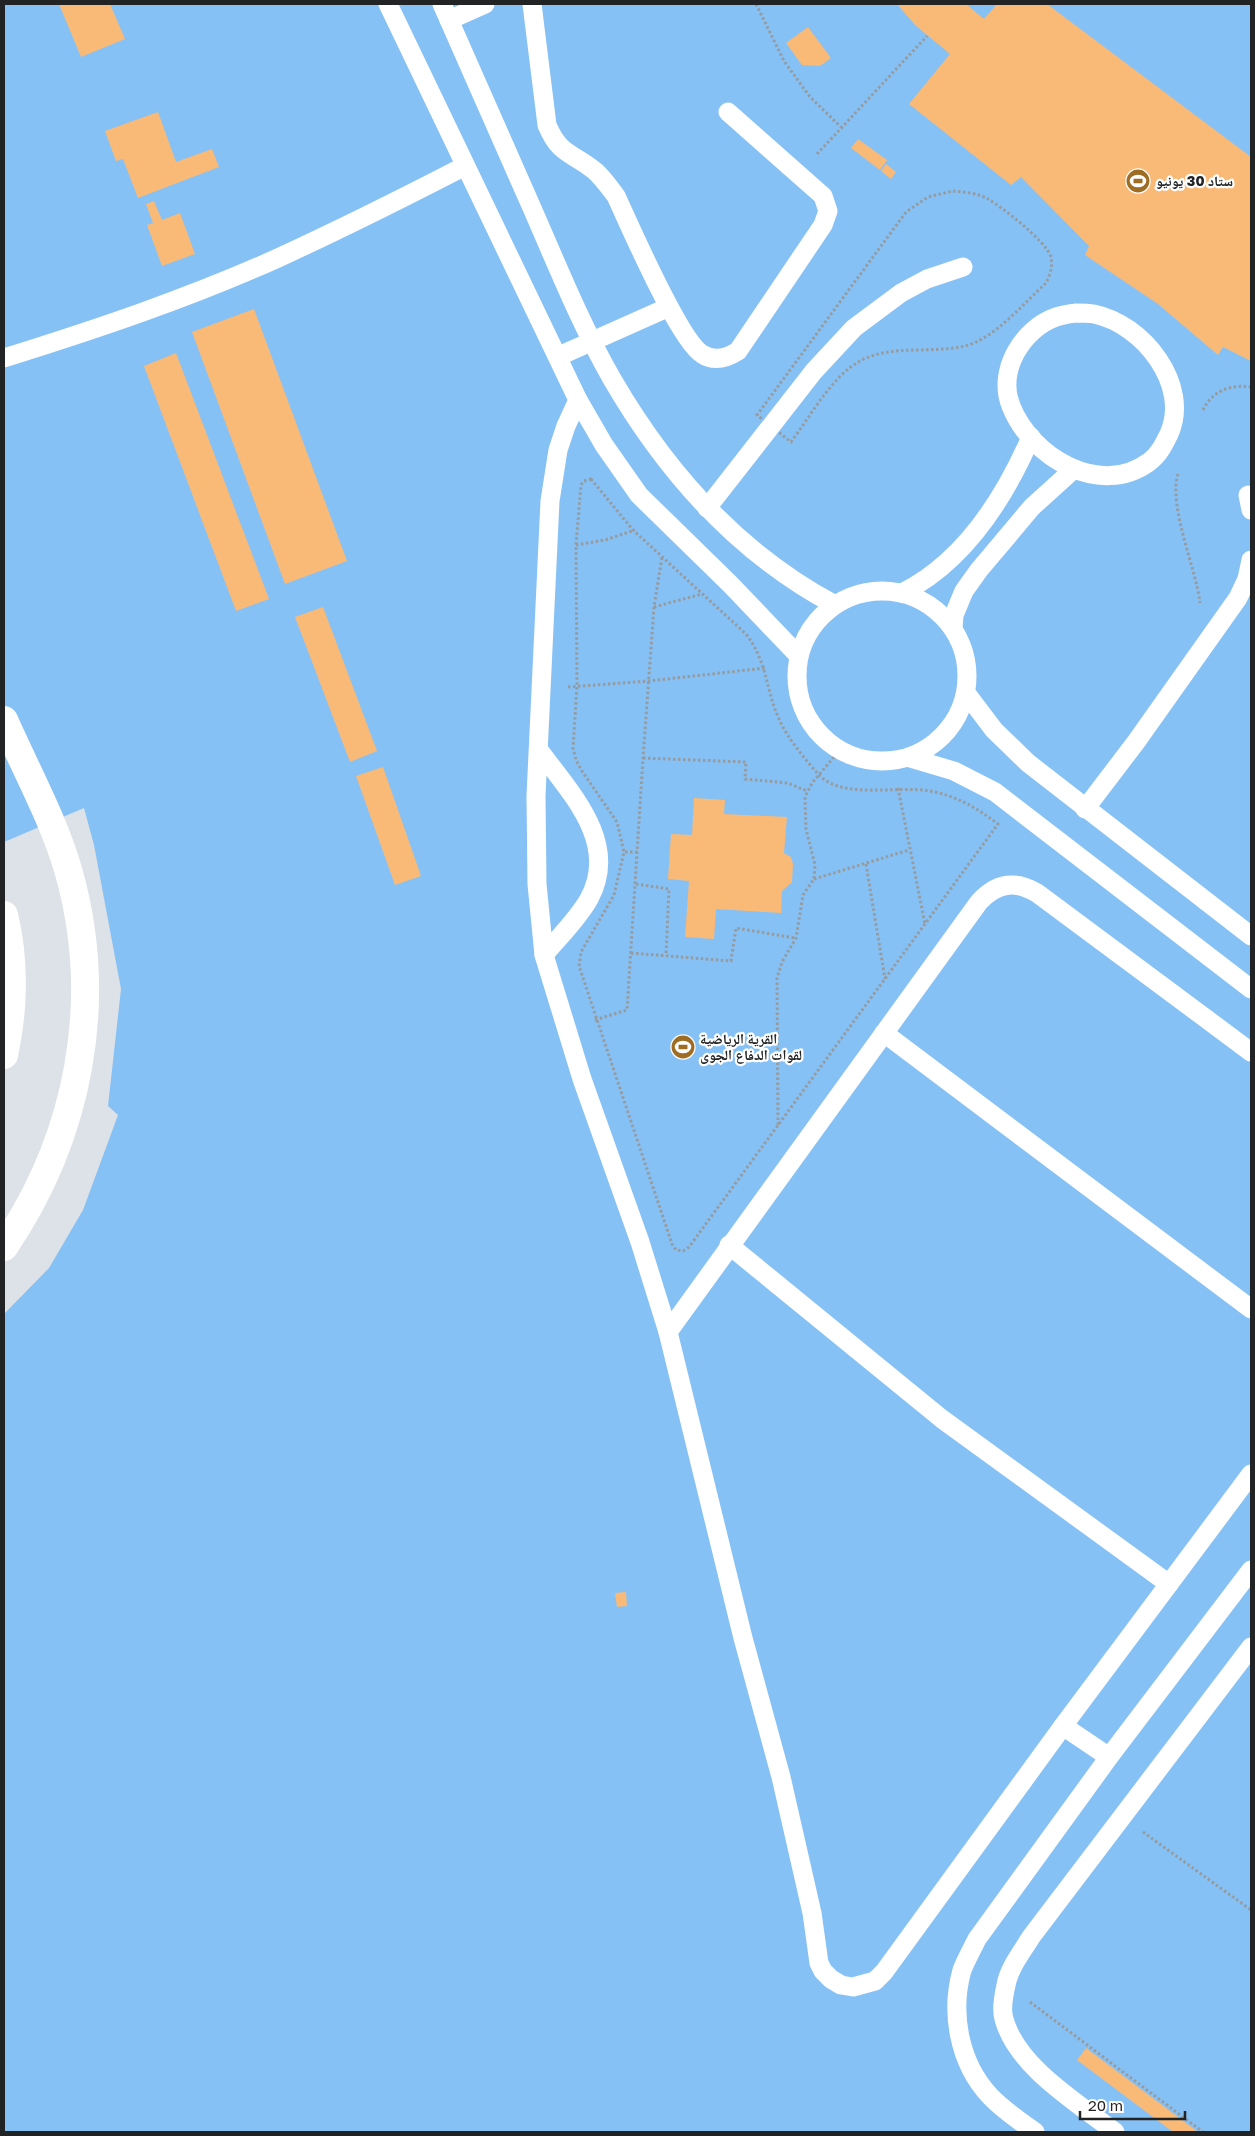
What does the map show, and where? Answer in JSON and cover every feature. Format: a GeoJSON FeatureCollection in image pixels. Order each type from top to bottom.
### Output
{"type":"FeatureCollection","features":[{"type":"Feature","properties":{"kind":"highway"},"geometry":{"type":"LineString","coordinates":[[4,720],[56,834],[69,872],[84,952],[86,992],[78,1072],[69,1112],[56,1150],[40,1187],[4,1247]]}},
{"type":"Feature","properties":{"kind":"highway"},"geometry":{"type":"LineString","coordinates":[[4,915],[10,961],[11,1001],[4,1055]]}},
{"type":"Feature","properties":{"kind":"lane"},"geometry":{"type":"LineString","coordinates":[[388,4],[465,166],[559,356],[578,400],[622,474],[658,517],[730,584],[798,660]]}},
{"type":"Feature","properties":{"kind":"lane"},"geometry":{"type":"LineString","coordinates":[[485,4],[446,12],[561,275],[611,378],[679,475],[708,508],[752,550],[782,574],[835,605]]}},
{"type":"Feature","properties":{"kind":"lane"},"geometry":{"type":"LineString","coordinates":[[532,4],[547,125],[550,132],[561,149],[595,171],[616,196],[670,307],[693,347],[703,355],[715,359],[727,358],[738,352],[827,218],[827,203],[823,196],[728,112]]}},
{"type":"Feature","properties":{"kind":"lane"},"geometry":{"type":"LineString","coordinates":[[4,358],[98,329],[196,292],[321,238],[465,166]]}},
{"type":"Feature","properties":{"kind":"lane"},"geometry":{"type":"LineString","coordinates":[[708,508],[814,371],[854,328],[902,293],[927,279],[963,267]]}},
{"type":"Feature","properties":{"kind":"lane"},"geometry":{"type":"LineString","coordinates":[[559,356],[670,307]]}},
{"type":"Feature","properties":{"kind":"lane"},"geometry":{"type":"LineString","coordinates":[[1075,313],[1093,314],[1111,320],[1148,349],[1166,373],[1173,388],[1175,408],[1172,427],[1164,445],[1152,460],[1138,470],[1106,477],[1089,475],[1074,469],[1031,437],[1011,404],[1008,386],[1009,369],[1015,352],[1026,337],[1056,317],[1075,313]]}},
{"type":"Feature","properties":{"kind":"lane"},"geometry":{"type":"LineString","coordinates":[[578,400],[566,426],[553,475],[548,546],[536,796],[537,884],[544,955],[567,1029],[640,1242],[668,1332],[743,1638],[781,1777],[812,1913],[823,1972],[841,1985],[853,1987],[875,1980],[884,1972],[1063,1726],[1251,1474]]}},
{"type":"Feature","properties":{"kind":"lane"},"geometry":{"type":"LineString","coordinates":[[902,593],[933,575],[960,551],[1010,481],[1031,437]]}},
{"type":"Feature","properties":{"kind":"lane"},"geometry":{"type":"LineString","coordinates":[[953,628],[954,615],[964,591],[979,570],[1032,507],[1074,469]]}},
{"type":"Feature","properties":{"kind":"lane"},"geometry":{"type":"LineString","coordinates":[[1085,809],[1136,742],[1238,598],[1247,579],[1251,560]]}},
{"type":"Feature","properties":{"kind":"lane"},"geometry":{"type":"LineString","coordinates":[[891,591],[902,593],[915,597],[936,610],[953,628],[966,659],[966,693],[955,720],[935,743],[910,758],[891,762],[864,760],[839,751],[813,728],[798,698],[798,660],[812,626],[835,605],[862,593],[891,591]]}},
{"type":"Feature","properties":{"kind":"lane"},"geometry":{"type":"LineString","coordinates":[[966,693],[994,730],[1010,747],[1085,809],[1251,936]]}},
{"type":"Feature","properties":{"kind":"lane"},"geometry":{"type":"LineString","coordinates":[[538,750],[588,817],[596,840],[599,857],[597,878],[590,897],[579,915],[544,955]]}},
{"type":"Feature","properties":{"kind":"lane"},"geometry":{"type":"LineString","coordinates":[[910,758],[954,771],[995,792],[1251,989]]}},
{"type":"Feature","properties":{"kind":"lane"},"geometry":{"type":"LineString","coordinates":[[668,1332],[729,1245],[986,894],[995,888],[1017,884],[1028,887],[1073,918],[1251,1052]]}},
{"type":"Feature","properties":{"kind":"lane"},"geometry":{"type":"LineString","coordinates":[[884,1033],[1251,1309]]}},
{"type":"Feature","properties":{"kind":"lane"},"geometry":{"type":"LineString","coordinates":[[729,1245],[942,1419],[1169,1584]]}},
{"type":"Feature","properties":{"kind":"lane"},"geometry":{"type":"LineString","coordinates":[[1035,2132],[990,2096],[970,2068],[959,2037],[956,2003],[962,1970],[977,1939],[1109,1757],[1251,1570]]}},
{"type":"Feature","properties":{"kind":"lane"},"geometry":{"type":"LineString","coordinates":[[1115,2132],[1038,2072],[1017,2047],[1003,2018],[1006,1984],[1012,1967],[1031,1937],[1251,1647]]}},
{"type":"Feature","properties":{"kind":"lane"},"geometry":{"type":"LineString","coordinates":[[1063,1726],[1109,1757]]}},
{"type":"Feature","properties":{"kind":"path"},"geometry":{"type":"LineString","coordinates":[[756,4],[784,61],[810,97],[841,127]]}},
{"type":"Feature","properties":{"kind":"path"},"geometry":{"type":"LineString","coordinates":[[799,175],[841,127],[928,36]]}},
{"type":"Feature","properties":{"kind":"path"},"geometry":{"type":"LineString","coordinates":[[1201,414],[1206,403],[1215,394],[1239,385],[1251,387]]}},
{"type":"Feature","properties":{"kind":"path"},"geometry":{"type":"LineString","coordinates":[[1179,471],[1176,496],[1199,596],[1199,612]]}},
{"type":"Feature","properties":{"kind":"path"},"geometry":{"type":"LineString","coordinates":[[587,480],[594,481],[633,530],[746,634],[760,656],[779,720],[820,775],[835,784],[850,789],[898,788],[948,795],[968,803],[998,824],[778,1126],[689,1246],[683,1251],[676,1250],[580,974],[578,959],[614,895],[624,852],[617,822],[576,760],[573,748],[577,686],[576,545],[582,485],[587,480]]}},
{"type":"Feature","properties":{"kind":"path"},"geometry":{"type":"LineString","coordinates":[[548,546],[576,545],[605,540],[633,530],[658,517]]}},
{"type":"Feature","properties":{"kind":"path"},"geometry":{"type":"LineString","coordinates":[[567,1029],[627,1010],[654,607],[662,557],[676,533]]}},
{"type":"Feature","properties":{"kind":"path"},"geometry":{"type":"LineString","coordinates":[[654,607],[730,584]]}},
{"type":"Feature","properties":{"kind":"path"},"geometry":{"type":"LineString","coordinates":[[540,689],[649,681],[764,668],[798,660]]}},
{"type":"Feature","properties":{"kind":"path"},"geometry":{"type":"LineString","coordinates":[[778,1126],[777,978],[782,962],[796,938],[803,895],[814,879],[815,865],[806,830],[807,791],[839,751]]}},
{"type":"Feature","properties":{"kind":"path"},"geometry":{"type":"LineString","coordinates":[[643,758],[746,762],[745,778],[788,782],[807,791]]}},
{"type":"Feature","properties":{"kind":"path"},"geometry":{"type":"LineString","coordinates":[[891,762],[898,788],[925,925]]}},
{"type":"Feature","properties":{"kind":"path"},"geometry":{"type":"LineString","coordinates":[[814,879],[909,850]]}},
{"type":"Feature","properties":{"kind":"path"},"geometry":{"type":"LineString","coordinates":[[624,852],[637,852]]}},
{"type":"Feature","properties":{"kind":"path"},"geometry":{"type":"LineString","coordinates":[[866,864],[885,979]]}},
{"type":"Feature","properties":{"kind":"path"},"geometry":{"type":"LineString","coordinates":[[636,884],[669,889],[666,955]]}},
{"type":"Feature","properties":{"kind":"path"},"geometry":{"type":"LineString","coordinates":[[631,953],[731,961],[736,928],[796,938]]}},
{"type":"Feature","properties":{"kind":"path"},"geometry":{"type":"LineString","coordinates":[[1122,1817],[1251,1910]]}},
{"type":"Feature","properties":{"kind":"path"},"geometry":{"type":"LineString","coordinates":[[1006,1984],[1204,2132]]}},
{"type":"Feature","properties":{"kind":"shaded area","name":"القرية الرياضية لقوات الدفاع الجوى"},"geometry":{"type":"Polygon","coordinates":[[[4,4],[1251,4],[1251,2132],[4,2132],[4,1314],[49,1268],[83,1210],[118,1115],[108,1106],[121,989],[94,845],[84,808],[4,842],[4,4]]]}},
{"type":"Feature","properties":{"kind":"building"},"geometry":{"type":"Polygon","coordinates":[[[59,4],[110,4],[125,39],[81,57],[59,4]]]}},
{"type":"Feature","properties":{"kind":"building","name":"ستاد 30 يونيو"},"geometry":{"type":"Polygon","coordinates":[[[897,4],[966,4],[984,19],[997,4],[1047,4],[1251,157],[1251,361],[1223,347],[1218,355],[1158,304],[1085,255],[1089,246],[1021,177],[1011,185],[909,104],[950,54],[915,25],[897,4]]]}},
{"type":"Feature","properties":{"kind":"building"},"geometry":{"type":"Polygon","coordinates":[[[808,27],[831,58],[820,66],[802,65],[786,43],[808,27]]]}},
{"type":"Feature","properties":{"kind":"building"},"geometry":{"type":"Polygon","coordinates":[[[158,112],[176,162],[212,149],[219,167],[138,198],[123,159],[116,161],[105,131],[158,112]]]}},
{"type":"Feature","properties":{"kind":"building"},"geometry":{"type":"Polygon","coordinates":[[[858,139],[887,160],[880,170],[851,148],[858,139]]]}},
{"type":"Feature","properties":{"kind":"building"},"geometry":{"type":"Polygon","coordinates":[[[886,164],[896,172],[891,179],[881,171],[886,164]]]}},
{"type":"Feature","properties":{"kind":"building"},"geometry":{"type":"Polygon","coordinates":[[[154,201],[162,220],[180,213],[195,254],[162,266],[147,225],[153,223],[146,204],[154,201]]]}},
{"type":"Feature","properties":{"kind":"building"},"geometry":{"type":"Polygon","coordinates":[[[254,309],[347,561],[285,584],[192,332],[254,309]]]}},
{"type":"Feature","properties":{"kind":"building"},"geometry":{"type":"Polygon","coordinates":[[[176,353],[269,599],[236,611],[144,366],[176,353]]]}},
{"type":"Feature","properties":{"kind":"building"},"geometry":{"type":"Polygon","coordinates":[[[323,607],[377,751],[350,762],[295,617],[323,607]]]}},
{"type":"Feature","properties":{"kind":"building"},"geometry":{"type":"Polygon","coordinates":[[[383,767],[421,876],[395,885],[356,776],[383,767]]]}},
{"type":"Feature","properties":{"kind":"building"},"geometry":{"type":"Polygon","coordinates":[[[694,798],[725,800],[724,814],[787,817],[784,853],[791,857],[793,864],[792,882],[782,891],[781,913],[716,909],[714,939],[685,937],[689,881],[668,879],[671,834],[692,835],[694,798]]]}},
{"type":"Feature","properties":{"kind":"building"},"geometry":{"type":"Polygon","coordinates":[[[626,1592],[627,1606],[617,1607],[615,1593],[626,1592]]]}},
{"type":"Feature","properties":{"kind":"building"},"geometry":{"type":"Polygon","coordinates":[[[1086,2048],[1198,2132],[1173,2132],[1077,2060],[1086,2048]]]}},
{"type":"Feature","properties":{"kind":"place","name":"ستاد 30 يونيو"},"geometry":{"type":"Point","coordinates":[1138,181]}},
{"type":"Feature","properties":{"kind":"place","name":"القرية الرياضية لقوات الدفاع الجوى"},"geometry":{"type":"Point","coordinates":[683,1047]}}]}
